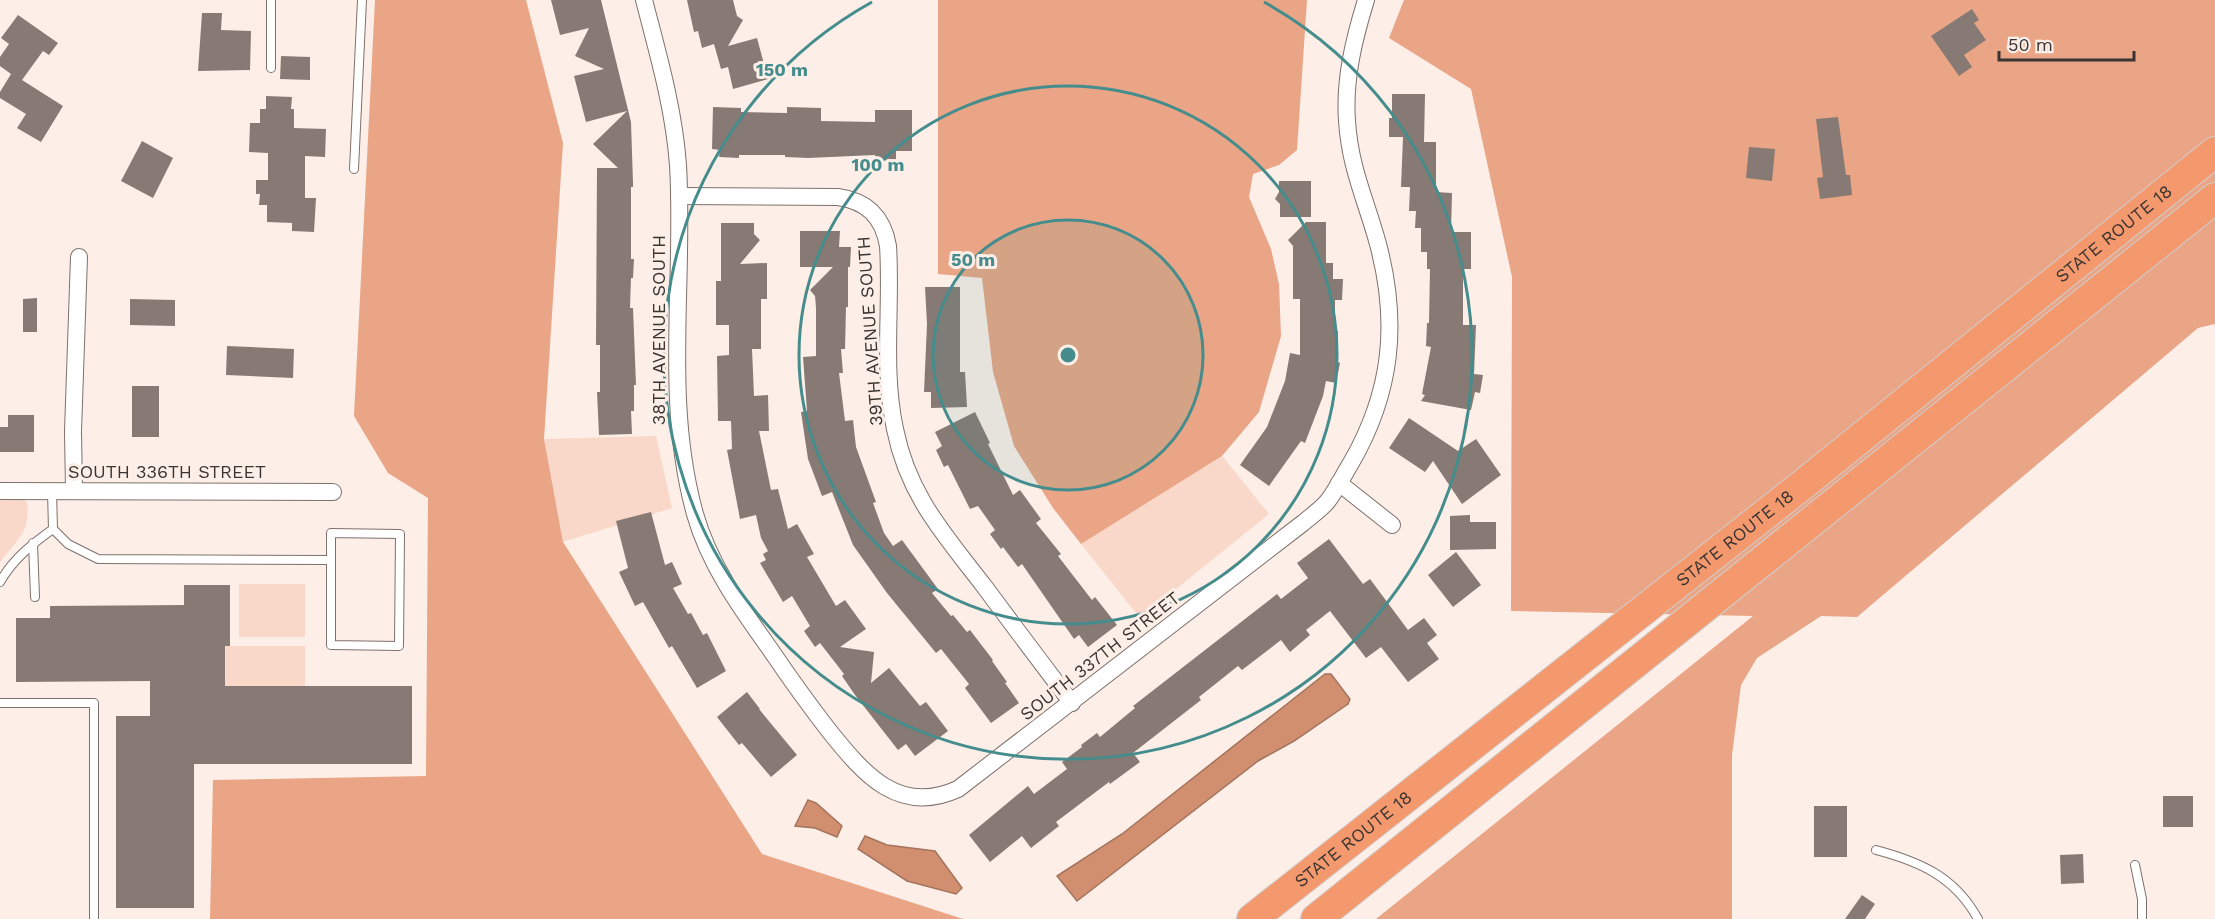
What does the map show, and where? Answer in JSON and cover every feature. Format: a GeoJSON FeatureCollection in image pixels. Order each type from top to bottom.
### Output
{"type":"FeatureCollection","features":[{"type":"Feature","properties":{"kind":"highway","name":"STATE ROUTE 18"},"geometry":{"type":"LineString","coordinates":[[1252,919],[1801,486],[2215,152]]}},
{"type":"Feature","properties":{"kind":"highway","name":"STATE ROUTE 18"},"geometry":{"type":"LineString","coordinates":[[1316,919],[2215,198]]}},
{"type":"Feature","properties":{"kind":"street","name":"38TH AVENUE SOUTH"},"geometry":{"type":"LineString","coordinates":[[644,0],[663,71],[673,125],[679,196],[676,386],[679,430],[696,516],[717,566],[740,608],[816,713],[864,772],[886,789],[911,796]]}},
{"type":"Feature","properties":{"kind":"street","name":"SOUTH 337TH STREET"},"geometry":{"type":"LineString","coordinates":[[911,796],[928,797],[958,789],[1072,703],[1327,502],[1359,449],[1376,410],[1384,384],[1389,353],[1390,319],[1378,243],[1356,179],[1347,120],[1349,64],[1366,0]]}},
{"type":"Feature","properties":{"kind":"street","name":"39TH AVENUE SOUTH"},"geometry":{"type":"LineString","coordinates":[[679,196],[838,197],[858,202],[876,215],[884,228],[888,246],[890,390],[894,428],[907,471],[922,502],[1072,703]]}},
{"type":"Feature","properties":{"kind":"street"},"geometry":{"type":"LineString","coordinates":[[74,491],[73,431],[79,257]]}},
{"type":"Feature","properties":{"kind":"street"},"geometry":{"type":"LineString","coordinates":[[1339,483],[1392,525]]}},
{"type":"Feature","properties":{"kind":"street","name":"SOUTH 336TH STREET"},"geometry":{"type":"LineString","coordinates":[[0,491],[333,492]]}},
{"type":"Feature","properties":{"kind":"lane"},"geometry":{"type":"LineString","coordinates":[[270,68],[271,0]]}},
{"type":"Feature","properties":{"kind":"lane"},"geometry":{"type":"LineString","coordinates":[[354,169],[362,0]]}},
{"type":"Feature","properties":{"kind":"lane"},"geometry":{"type":"LineString","coordinates":[[52,491],[53,529],[68,544],[99,559],[331,560]]}},
{"type":"Feature","properties":{"kind":"lane"},"geometry":{"type":"LineString","coordinates":[[0,582],[16,559],[53,529]]}},
{"type":"Feature","properties":{"kind":"lane"},"geometry":{"type":"LineString","coordinates":[[331,533],[400,534],[399,646],[331,645],[331,560],[331,533]]}},
{"type":"Feature","properties":{"kind":"lane"},"geometry":{"type":"LineString","coordinates":[[33,543],[35,597]]}},
{"type":"Feature","properties":{"kind":"lane"},"geometry":{"type":"LineString","coordinates":[[0,703],[94,703],[94,919]]}},
{"type":"Feature","properties":{"kind":"lane"},"geometry":{"type":"LineString","coordinates":[[1876,850],[1896,855],[1943,876],[1958,890],[1978,919]]}},
{"type":"Feature","properties":{"kind":"lane"},"geometry":{"type":"LineString","coordinates":[[2135,865],[2142,899],[2142,919]]}},
{"type":"Feature","properties":{"kind":"shaded area"},"geometry":{"type":"Polygon","coordinates":[[[375,0],[526,0],[563,143],[544,439],[563,542],[762,854],[963,919],[210,919],[213,780],[426,776],[428,498],[388,473],[354,416],[375,0]]]}},
{"type":"Feature","properties":{"kind":"shaded area"},"geometry":{"type":"Polygon","coordinates":[[[938,0],[1307,0],[1297,150],[1279,165],[1253,174],[1249,197],[1271,249],[1279,284],[1281,336],[1259,412],[1222,456],[1081,544],[1053,508],[1014,446],[993,372],[982,278],[938,274],[938,0]]]}},
{"type":"Feature","properties":{"kind":"shaded area"},"geometry":{"type":"Polygon","coordinates":[[[1404,0],[2215,0],[2215,324],[2198,328],[1857,617],[1821,616],[1757,658],[1741,685],[1732,755],[1732,919],[1376,919],[1753,616],[1511,611],[1512,277],[1471,89],[1389,38],[1404,0]]]}},
{"type":"Feature","properties":{"kind":"shaded area"},"geometry":{"type":"Polygon","coordinates":[[[656,436],[672,508],[563,542],[544,439],[656,436]]]}},
{"type":"Feature","properties":{"kind":"shaded area"},"geometry":{"type":"Polygon","coordinates":[[[1222,456],[1269,514],[1140,618],[1081,544],[1222,456]]]}},
{"type":"Feature","properties":{"kind":"shaded area"},"geometry":{"type":"Polygon","coordinates":[[[0,495],[20,497],[27,502],[28,512],[25,528],[0,562],[0,495]]]}},
{"type":"Feature","properties":{"kind":"shaded area"},"geometry":{"type":"Polygon","coordinates":[[[239,584],[305,584],[305,637],[239,637],[239,584]]]}},
{"type":"Feature","properties":{"kind":"shaded area"},"geometry":{"type":"Polygon","coordinates":[[[225,646],[305,646],[305,686],[225,686],[225,646]]]}},
{"type":"Feature","properties":{"kind":"shaded area"},"geometry":{"type":"Polygon","coordinates":[[[1325,674],[1331,674],[1350,699],[1348,704],[1294,741],[1258,761],[1077,901],[1057,876],[1122,834],[1325,674]]]}},
{"type":"Feature","properties":{"kind":"shaded area"},"geometry":{"type":"Polygon","coordinates":[[[808,800],[816,803],[842,826],[837,837],[815,828],[795,826],[808,800]]]}},
{"type":"Feature","properties":{"kind":"shaded area"},"geometry":{"type":"Polygon","coordinates":[[[865,836],[887,845],[935,851],[962,888],[956,894],[907,881],[858,849],[865,836]]]}},
{"type":"Feature","properties":{"kind":"building"},"geometry":{"type":"Polygon","coordinates":[[[551,0],[601,0],[631,122],[633,187],[631,187],[631,259],[634,259],[630,308],[633,308],[636,385],[634,385],[634,411],[631,411],[632,434],[599,435],[597,392],[600,392],[600,345],[596,345],[597,168],[618,168],[593,144],[627,111],[586,122],[574,76],[604,69],[575,56],[589,28],[560,35],[551,0]]]}},
{"type":"Feature","properties":{"kind":"building"},"geometry":{"type":"Polygon","coordinates":[[[687,0],[733,0],[737,16],[743,20],[728,46],[757,38],[768,79],[733,89],[728,67],[721,69],[714,44],[702,48],[698,31],[694,32],[687,0]]]}},
{"type":"Feature","properties":{"kind":"building"},"geometry":{"type":"Polygon","coordinates":[[[1972,9],[1979,20],[1974,23],[1986,40],[1964,55],[1972,67],[1959,76],[1931,36],[1972,9]]]}},
{"type":"Feature","properties":{"kind":"building"},"geometry":{"type":"Polygon","coordinates":[[[202,13],[222,13],[221,30],[251,31],[250,70],[198,71],[202,13]]]}},
{"type":"Feature","properties":{"kind":"building"},"geometry":{"type":"Polygon","coordinates":[[[18,15],[58,43],[49,55],[43,51],[22,80],[63,106],[41,142],[17,128],[26,114],[0,98],[0,92],[11,74],[0,66],[0,57],[9,44],[1,38],[18,15]]]}},
{"type":"Feature","properties":{"kind":"building"},"geometry":{"type":"Polygon","coordinates":[[[281,56],[310,57],[310,80],[280,79],[281,56]]]}},
{"type":"Feature","properties":{"kind":"building"},"geometry":{"type":"Polygon","coordinates":[[[1392,94],[1425,94],[1424,142],[1436,142],[1436,192],[1452,193],[1451,232],[1471,232],[1471,269],[1463,269],[1463,325],[1476,325],[1474,374],[1483,375],[1480,393],[1475,392],[1471,410],[1421,401],[1425,395],[1422,394],[1431,347],[1426,346],[1427,323],[1429,323],[1430,269],[1427,269],[1427,252],[1421,252],[1421,228],[1415,228],[1416,211],[1409,211],[1410,187],[1401,187],[1403,137],[1389,137],[1392,94]]]}},
{"type":"Feature","properties":{"kind":"building"},"geometry":{"type":"Polygon","coordinates":[[[266,96],[292,97],[294,128],[326,129],[325,157],[305,156],[305,198],[316,198],[314,232],[292,231],[292,223],[267,222],[267,205],[259,205],[260,194],[256,194],[256,180],[268,180],[268,153],[249,152],[250,123],[260,123],[260,109],[266,109],[266,96]]]}},
{"type":"Feature","properties":{"kind":"building"},"geometry":{"type":"Polygon","coordinates":[[[713,107],[741,108],[741,112],[787,113],[787,107],[821,108],[821,121],[875,122],[875,110],[912,110],[912,151],[896,151],[896,161],[875,160],[875,155],[808,158],[785,157],[785,155],[719,157],[720,150],[712,149],[713,107]]]}},
{"type":"Feature","properties":{"kind":"building"},"geometry":{"type":"Polygon","coordinates":[[[1838,117],[1846,175],[1850,175],[1852,195],[1820,199],[1817,178],[1823,177],[1816,119],[1838,117]]]}},
{"type":"Feature","properties":{"kind":"building"},"geometry":{"type":"Polygon","coordinates":[[[142,141],[173,158],[153,198],[121,181],[142,141]]]}},
{"type":"Feature","properties":{"kind":"building"},"geometry":{"type":"Polygon","coordinates":[[[1749,147],[1775,149],[1772,181],[1746,178],[1749,147]]]}},
{"type":"Feature","properties":{"kind":"building"},"geometry":{"type":"Polygon","coordinates":[[[1279,181],[1311,181],[1311,217],[1280,217],[1280,204],[1275,199],[1279,192],[1279,181]]]}},
{"type":"Feature","properties":{"kind":"building"},"geometry":{"type":"Polygon","coordinates":[[[1306,222],[1326,222],[1326,263],[1333,263],[1333,279],[1343,279],[1342,300],[1335,300],[1335,331],[1338,331],[1338,362],[1340,363],[1336,383],[1326,381],[1323,396],[1305,443],[1301,441],[1269,486],[1240,465],[1267,427],[1285,381],[1290,353],[1300,355],[1300,299],[1293,299],[1293,246],[1288,240],[1306,222]]]}},
{"type":"Feature","properties":{"kind":"building"},"geometry":{"type":"Polygon","coordinates":[[[721,223],[754,223],[754,234],[760,240],[740,264],[767,263],[767,299],[761,299],[761,349],[752,349],[754,396],[768,395],[769,431],[759,431],[771,490],[778,489],[788,529],[797,524],[814,554],[807,557],[836,606],[845,600],[866,629],[840,647],[874,652],[871,683],[889,668],[920,706],[926,702],[948,731],[915,756],[906,744],[898,750],[855,695],[842,676],[844,674],[820,643],[815,647],[804,631],[810,626],[792,596],[783,602],[760,563],[766,560],[763,554],[768,551],[761,538],[756,515],[740,519],[727,450],[732,449],[731,421],[718,421],[717,356],[729,355],[729,325],[716,325],[716,281],[721,281],[721,223]]]}},
{"type":"Feature","properties":{"kind":"building"},"geometry":{"type":"Polygon","coordinates":[[[800,231],[840,231],[839,247],[851,247],[850,267],[848,267],[845,349],[841,349],[843,373],[839,373],[845,421],[853,420],[856,447],[876,502],[873,503],[884,533],[893,546],[902,540],[938,589],[932,593],[967,632],[970,630],[993,660],[1019,703],[991,723],[965,688],[969,684],[941,649],[936,653],[887,593],[853,545],[832,492],[822,496],[808,459],[801,412],[807,411],[803,357],[816,356],[815,296],[810,290],[833,267],[800,267],[800,231]]]}},
{"type":"Feature","properties":{"kind":"building"},"geometry":{"type":"Polygon","coordinates":[[[925,287],[960,287],[960,372],[965,372],[967,407],[931,408],[931,392],[924,392],[927,324],[925,287]]]}},
{"type":"Feature","properties":{"kind":"building"},"geometry":{"type":"Polygon","coordinates":[[[37,298],[37,332],[23,332],[23,299],[37,298]]]}},
{"type":"Feature","properties":{"kind":"building"},"geometry":{"type":"Polygon","coordinates":[[[130,299],[175,300],[175,326],[130,325],[130,299]]]}},
{"type":"Feature","properties":{"kind":"building"},"geometry":{"type":"Polygon","coordinates":[[[227,346],[294,349],[293,378],[226,375],[227,346]]]}},
{"type":"Feature","properties":{"kind":"building"},"geometry":{"type":"Polygon","coordinates":[[[132,386],[159,386],[159,437],[132,437],[132,386]]]}},
{"type":"Feature","properties":{"kind":"building"},"geometry":{"type":"Polygon","coordinates":[[[975,412],[1013,495],[1020,490],[1041,519],[1036,523],[1061,554],[1058,556],[1092,600],[1095,597],[1117,625],[1088,647],[1079,635],[1074,639],[1022,564],[1018,567],[1003,547],[1001,549],[990,534],[995,530],[978,506],[970,509],[948,465],[944,467],[936,450],[942,446],[935,432],[975,412]]]}},
{"type":"Feature","properties":{"kind":"building"},"geometry":{"type":"Polygon","coordinates":[[[8,415],[34,415],[34,452],[0,452],[0,427],[8,427],[8,415]]]}},
{"type":"Feature","properties":{"kind":"building"},"geometry":{"type":"Polygon","coordinates":[[[1409,418],[1458,451],[1476,439],[1501,475],[1462,504],[1433,461],[1425,472],[1389,448],[1409,418]]]}},
{"type":"Feature","properties":{"kind":"building"},"geometry":{"type":"Polygon","coordinates":[[[651,512],[665,565],[672,562],[682,584],[673,588],[703,635],[707,633],[726,671],[697,688],[672,646],[669,648],[643,602],[635,606],[619,572],[628,568],[616,521],[651,512]]]}},
{"type":"Feature","properties":{"kind":"building"},"geometry":{"type":"Polygon","coordinates":[[[1470,515],[1470,522],[1496,522],[1496,549],[1450,550],[1450,516],[1470,515]]]}},
{"type":"Feature","properties":{"kind":"building"},"geometry":{"type":"Polygon","coordinates":[[[1329,539],[1363,584],[1370,579],[1408,630],[1424,618],[1437,635],[1427,643],[1439,659],[1408,682],[1381,647],[1366,658],[1330,611],[1306,630],[1310,635],[1290,652],[1281,640],[1242,670],[1238,666],[1199,697],[1201,700],[1133,753],[1140,762],[1056,822],[1059,826],[1031,848],[1022,836],[990,862],[969,835],[1028,786],[1034,794],[1067,769],[1062,762],[1082,747],[1081,745],[1097,733],[1100,737],[1135,708],[1133,706],[1277,594],[1281,599],[1308,578],[1297,563],[1329,539]]]}},
{"type":"Feature","properties":{"kind":"building"},"geometry":{"type":"Polygon","coordinates":[[[1456,552],[1481,585],[1453,607],[1428,575],[1456,552]]]}},
{"type":"Feature","properties":{"kind":"building"},"geometry":{"type":"Polygon","coordinates":[[[184,585],[230,585],[230,646],[225,646],[225,686],[412,686],[412,764],[194,764],[194,908],[116,908],[116,716],[150,716],[150,681],[16,682],[16,618],[50,618],[50,606],[184,605],[184,585]]]}},
{"type":"Feature","properties":{"kind":"building"},"geometry":{"type":"Polygon","coordinates":[[[747,692],[797,755],[771,777],[742,743],[739,745],[717,717],[747,692]]]}},
{"type":"Feature","properties":{"kind":"building"},"geometry":{"type":"Polygon","coordinates":[[[2163,796],[2193,796],[2193,827],[2163,827],[2163,796]]]}},
{"type":"Feature","properties":{"kind":"building"},"geometry":{"type":"Polygon","coordinates":[[[1814,806],[1847,806],[1847,857],[1814,857],[1814,806]]]}},
{"type":"Feature","properties":{"kind":"building"},"geometry":{"type":"Polygon","coordinates":[[[2083,854],[2084,883],[2061,884],[2060,855],[2083,854]]]}},
{"type":"Feature","properties":{"kind":"building"},"geometry":{"type":"Polygon","coordinates":[[[1862,895],[1875,904],[1865,919],[1845,919],[1862,895]]]}}]}
